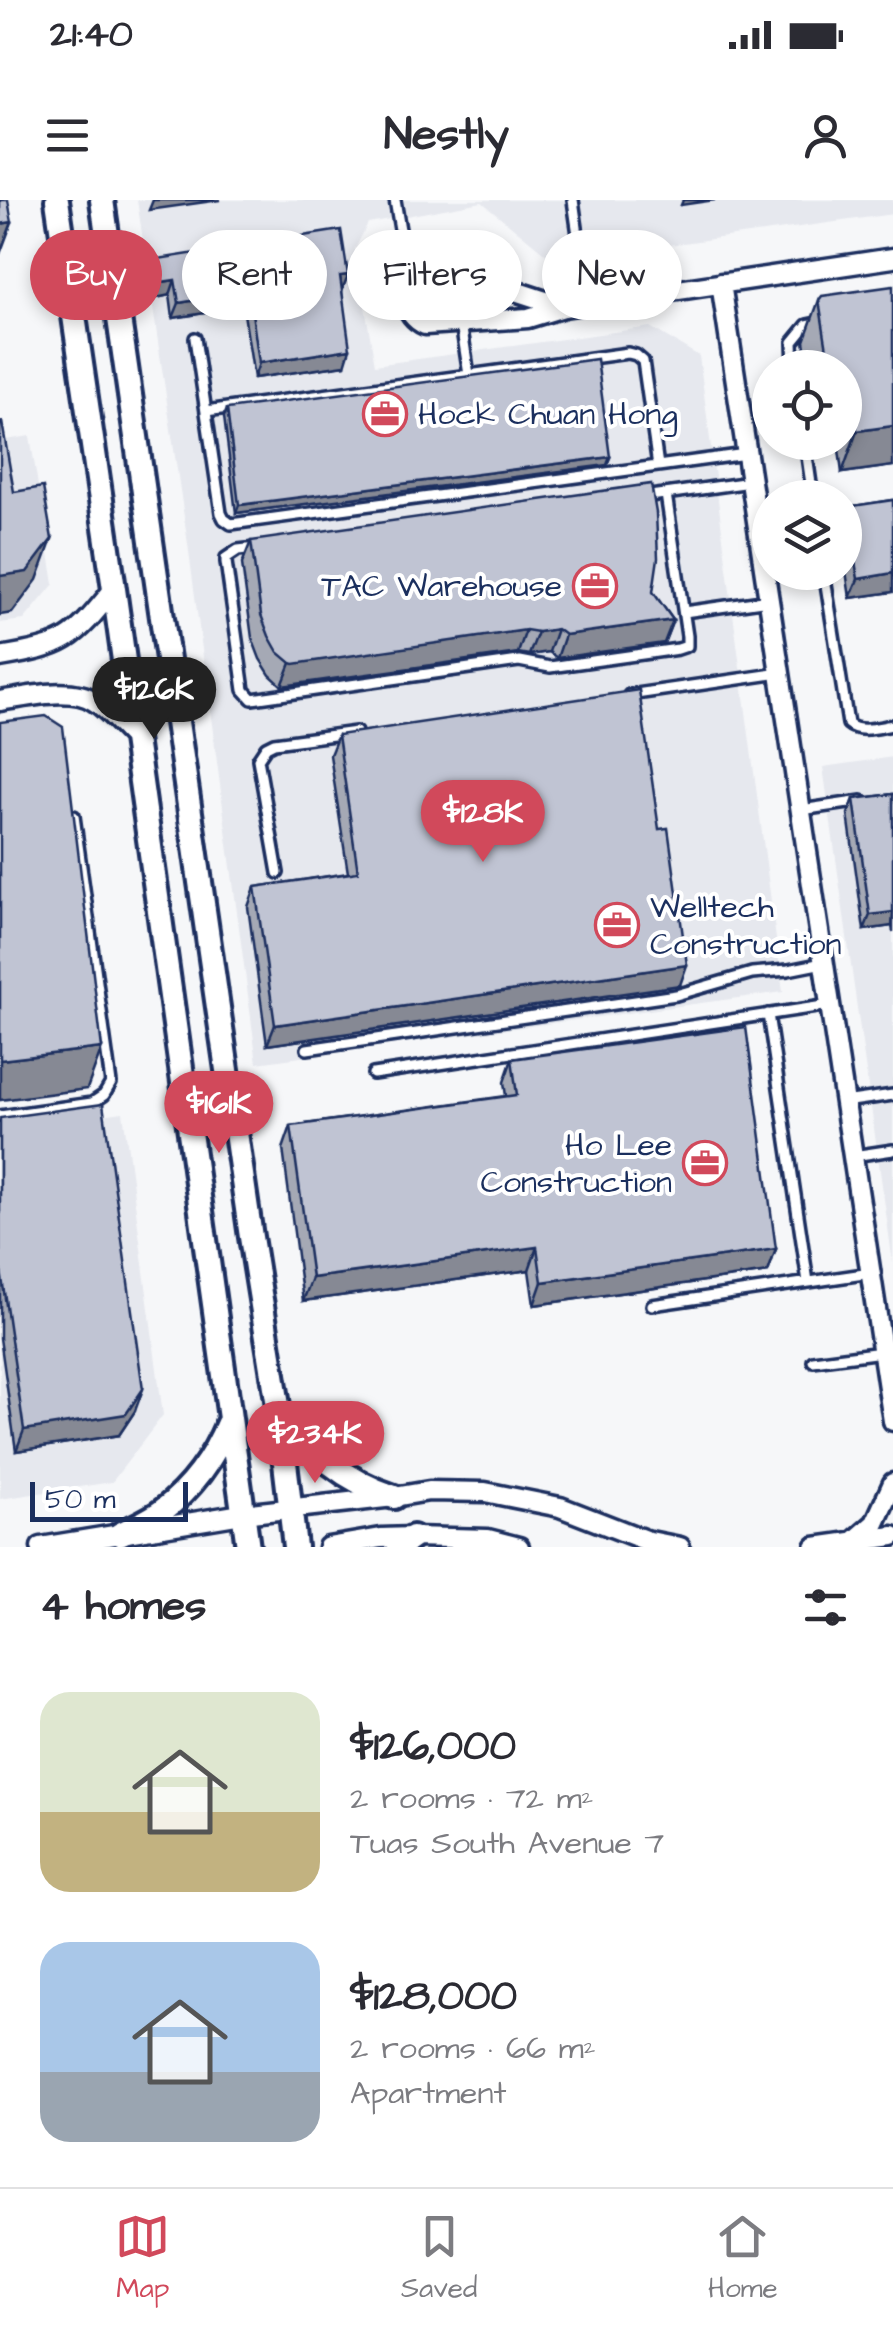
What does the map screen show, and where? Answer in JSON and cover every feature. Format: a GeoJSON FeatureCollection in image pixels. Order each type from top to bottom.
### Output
{"type":"FeatureCollection","features":[{"type":"Feature","properties":{"kind":"street"},"geometry":{"type":"LineString","coordinates":[[57,200],[248,1547]]}},
{"type":"Feature","properties":{"kind":"street"},"geometry":{"type":"LineString","coordinates":[[102,200],[248,1217],[280,1412],[295,1547]]}},
{"type":"Feature","properties":{"kind":"street"},"geometry":{"type":"LineString","coordinates":[[682,289],[893,258]]}},
{"type":"Feature","properties":{"kind":"street"},"geometry":{"type":"LineString","coordinates":[[721,283],[752,482]]}},
{"type":"Feature","properties":{"kind":"street"},"geometry":{"type":"LineString","coordinates":[[416,320],[424,325],[542,314]]}},
{"type":"Feature","properties":{"kind":"street"},"geometry":{"type":"LineString","coordinates":[[0,657],[45,650],[72,636],[114,589]]}},
{"type":"Feature","properties":{"kind":"street"},"geometry":{"type":"LineString","coordinates":[[768,590],[893,1421]]}},
{"type":"Feature","properties":{"kind":"street"},"geometry":{"type":"LineString","coordinates":[[0,701],[43,694],[93,699],[135,740]]}},
{"type":"Feature","properties":{"kind":"street"},"geometry":{"type":"LineString","coordinates":[[280,1412],[318,1455],[340,1472],[394,1497]]}},
{"type":"Feature","properties":{"kind":"street"},"geometry":{"type":"LineString","coordinates":[[120,1534],[162,1511],[199,1474],[216,1451],[230,1419]]}},
{"type":"Feature","properties":{"kind":"street"},"geometry":{"type":"LineString","coordinates":[[853,1542],[876,1523],[893,1483]]}},
{"type":"Feature","properties":{"kind":"street"},"geometry":{"type":"LineString","coordinates":[[41,1547],[242,1514],[429,1490],[485,1492],[560,1508],[645,1540],[680,1547]]}},
{"type":"Feature","properties":{"kind":"street"},"geometry":{"type":"LineString","coordinates":[[815,1547],[893,1536]]}},
{"type":"Feature","properties":{"kind":"street"},"geometry":{"type":"LineString","coordinates":[[328,1547],[381,1538],[406,1542],[488,1538],[519,1547]]}},
{"type":"Feature","properties":{"kind":"lane"},"geometry":{"type":"LineString","coordinates":[[395,200],[400,230]]}},
{"type":"Feature","properties":{"kind":"lane"},"geometry":{"type":"LineString","coordinates":[[573,200],[577,230]]}},
{"type":"Feature","properties":{"kind":"lane"},"geometry":{"type":"LineString","coordinates":[[793,350],[792,342],[807,326],[827,321]]}},
{"type":"Feature","properties":{"kind":"lane"},"geometry":{"type":"LineString","coordinates":[[461,323],[469,375]]}},
{"type":"Feature","properties":{"kind":"lane"},"geometry":{"type":"LineString","coordinates":[[195,338],[221,513],[232,524],[747,454]]}},
{"type":"Feature","properties":{"kind":"lane"},"geometry":{"type":"LineString","coordinates":[[206,411],[636,354],[643,361],[658,466]]}},
{"type":"Feature","properties":{"kind":"lane"},"geometry":{"type":"LineString","coordinates":[[628,499],[752,482]]}},
{"type":"Feature","properties":{"kind":"lane"},"geometry":{"type":"LineString","coordinates":[[258,548],[233,552],[226,558],[248,697],[256,699],[519,661],[550,667],[684,648],[688,643],[666,494]]}},
{"type":"Feature","properties":{"kind":"lane"},"geometry":{"type":"LineString","coordinates":[[827,590],[848,724],[861,730],[893,725]]}},
{"type":"Feature","properties":{"kind":"lane"},"geometry":{"type":"LineString","coordinates":[[684,612],[769,600]]}},
{"type":"Feature","properties":{"kind":"lane"},"geometry":{"type":"LineString","coordinates":[[610,698],[780,673]]}},
{"type":"Feature","properties":{"kind":"lane"},"geometry":{"type":"LineString","coordinates":[[278,873],[258,759],[262,752],[274,743],[373,730]]}},
{"type":"Feature","properties":{"kind":"lane"},"geometry":{"type":"LineString","coordinates":[[0,1116],[92,1103],[104,1095],[110,1083],[71,798]]}},
{"type":"Feature","properties":{"kind":"lane"},"geometry":{"type":"LineString","coordinates":[[800,810],[875,800]]}},
{"type":"Feature","properties":{"kind":"lane"},"geometry":{"type":"LineString","coordinates":[[308,1049],[676,995],[752,973],[824,963]]}},
{"type":"Feature","properties":{"kind":"lane"},"geometry":{"type":"LineString","coordinates":[[373,1074],[830,1004]]}},
{"type":"Feature","properties":{"kind":"lane"},"geometry":{"type":"LineString","coordinates":[[768,1014],[808,1282]]}},
{"type":"Feature","properties":{"kind":"lane"},"geometry":{"type":"LineString","coordinates":[[844,1102],[893,1095]]}},
{"type":"Feature","properties":{"kind":"lane"},"geometry":{"type":"LineString","coordinates":[[853,1156],[893,1150]]}},
{"type":"Feature","properties":{"kind":"lane"},"geometry":{"type":"LineString","coordinates":[[652,1305],[871,1273]]}},
{"type":"Feature","properties":{"kind":"lane"},"geometry":{"type":"LineString","coordinates":[[813,1361],[882,1352]]}},
{"type":"Feature","properties":{"kind":"shaded area"},"geometry":{"type":"Polygon","coordinates":[[[137,200],[893,200],[893,214],[682,243],[682,230],[542,230],[542,251],[522,235],[522,230],[516,230],[482,202],[368,223],[364,230],[347,230],[347,320],[367,320],[375,365],[650,327],[699,356],[783,992],[257,1063],[155,320],[162,320],[162,230],[141,230],[137,200]]]}},
{"type":"Feature","properties":{"kind":"shaded area"},"geometry":{"type":"Polygon","coordinates":[[[30,436],[54,584],[24,620],[0,623],[0,441],[30,436]]]}},
{"type":"Feature","properties":{"kind":"shaded area"},"geometry":{"type":"Polygon","coordinates":[[[893,757],[893,1263],[823,767],[893,757]]]}},
{"type":"Feature","properties":{"kind":"shaded area"},"geometry":{"type":"Polygon","coordinates":[[[123,1112],[163,1415],[112,1482],[0,1499],[0,1130],[123,1112]]]}},
{"type":"Feature","properties":{"kind":"building"},"geometry":{"type":"Polygon","coordinates":[[[0,200],[8,200],[12,222],[0,224],[0,200]]]}},
{"type":"Feature","properties":{"kind":"building"},"geometry":{"type":"Polygon","coordinates":[[[341,230],[347,275],[340,276],[350,349],[259,363],[253,320],[327,320],[327,232],[341,230]]]}},
{"type":"Feature","properties":{"kind":"building"},"geometry":{"type":"Polygon","coordinates":[[[182,255],[182,302],[179,303],[175,280],[162,282],[162,258],[182,255]]]}},
{"type":"Feature","properties":{"kind":"building"},"geometry":{"type":"Polygon","coordinates":[[[893,286],[893,426],[862,430],[862,350],[827,350],[819,300],[822,296],[893,286]]]}},
{"type":"Feature","properties":{"kind":"building"},"geometry":{"type":"Polygon","coordinates":[[[597,359],[610,457],[239,505],[227,409],[597,359]]]}},
{"type":"Feature","properties":{"kind":"building"},"geometry":{"type":"Polygon","coordinates":[[[0,423],[14,492],[43,487],[52,539],[27,572],[0,576],[0,423]]]}},
{"type":"Feature","properties":{"kind":"building"},"geometry":{"type":"Polygon","coordinates":[[[651,484],[658,558],[653,592],[673,620],[565,635],[557,629],[526,630],[294,664],[278,652],[261,615],[251,541],[651,484]]]}},
{"type":"Feature","properties":{"kind":"building"},"geometry":{"type":"Polygon","coordinates":[[[893,500],[893,573],[862,578],[862,505],[893,500]]]}},
{"type":"Feature","properties":{"kind":"building"},"geometry":{"type":"Polygon","coordinates":[[[639,690],[659,829],[668,828],[687,965],[275,1025],[255,887],[358,872],[338,735],[639,690]]]}},
{"type":"Feature","properties":{"kind":"building"},"geometry":{"type":"Polygon","coordinates":[[[46,716],[63,727],[102,1048],[0,1060],[0,722],[46,716]]]}},
{"type":"Feature","properties":{"kind":"building"},"geometry":{"type":"Polygon","coordinates":[[[893,794],[893,912],[870,915],[854,799],[893,794]]]}},
{"type":"Feature","properties":{"kind":"building"},"geometry":{"type":"Polygon","coordinates":[[[746,1027],[776,1249],[542,1282],[537,1247],[312,1278],[291,1126],[517,1095],[512,1059],[746,1027]]]}},
{"type":"Feature","properties":{"kind":"building"},"geometry":{"type":"Polygon","coordinates":[[[103,1104],[143,1389],[126,1414],[24,1430],[0,1264],[0,1118],[103,1104]]]}},
{"type":"Feature","properties":{"kind":"place","name":"Hock Chuan Hong"},"geometry":{"type":"Point","coordinates":[385,414]}},
{"type":"Feature","properties":{"kind":"place","name":"TAC Warehouse"},"geometry":{"type":"Point","coordinates":[595,586]}},
{"type":"Feature","properties":{"kind":"place","name":"Welltech Construction"},"geometry":{"type":"Point","coordinates":[617,925]}},
{"type":"Feature","properties":{"kind":"place","name":"Ho Lee Construction"},"geometry":{"type":"Point","coordinates":[705,1163]}}]}
